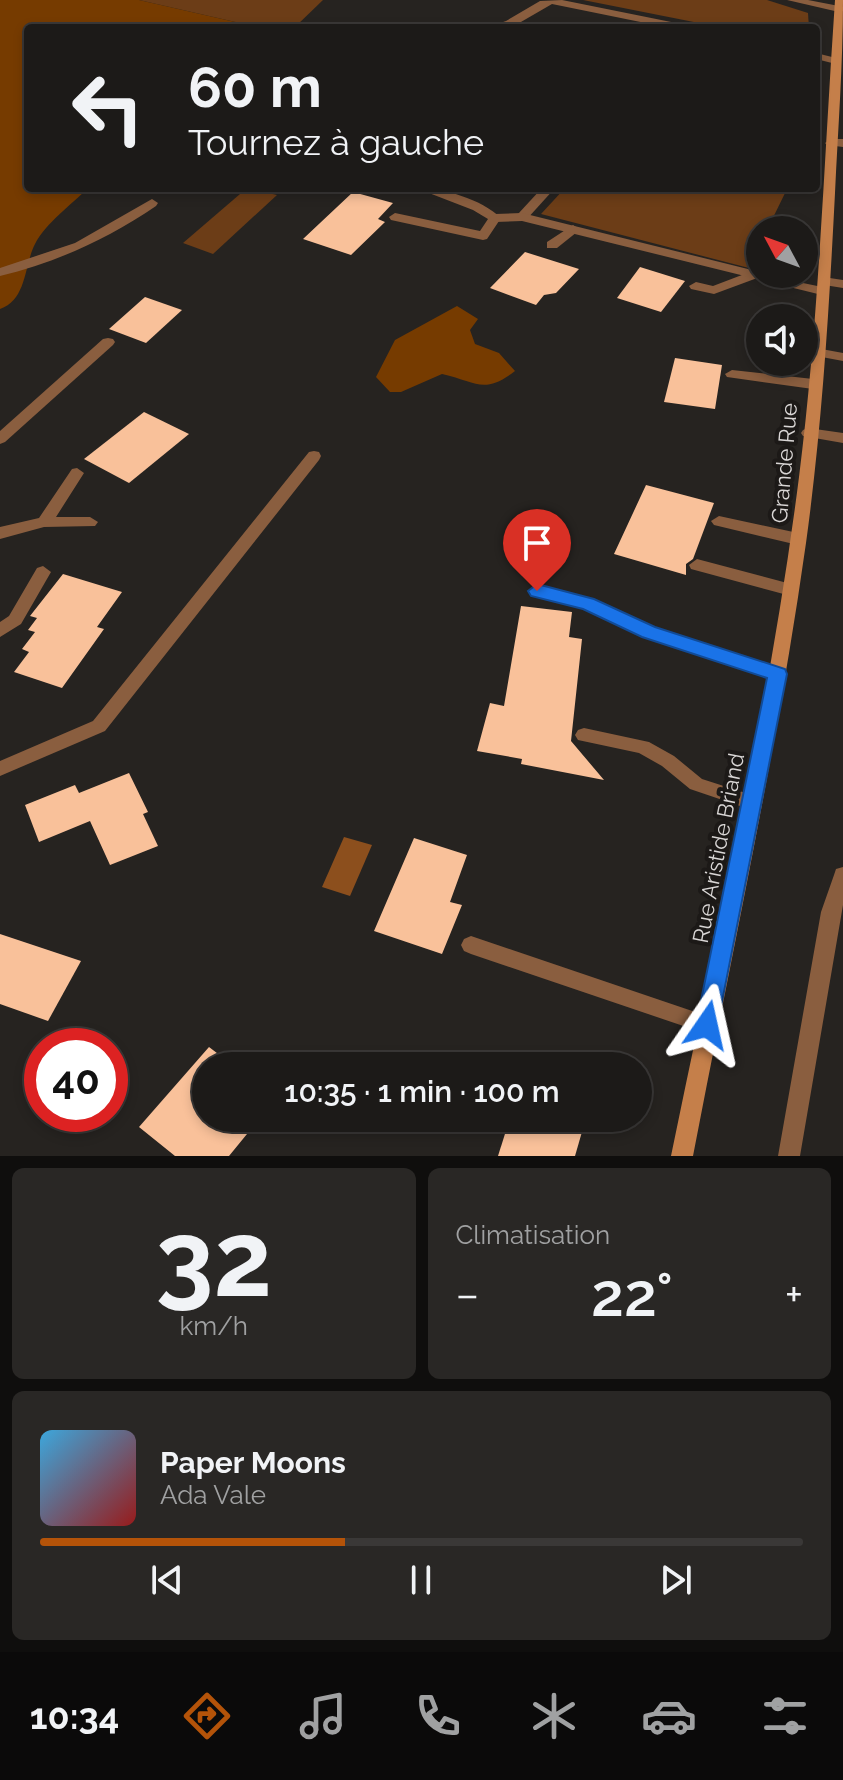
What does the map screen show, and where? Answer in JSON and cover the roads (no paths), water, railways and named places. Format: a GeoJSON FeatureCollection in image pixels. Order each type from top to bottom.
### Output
{"type":"FeatureCollection","features":[{"type":"Feature","properties":{"kind":"street"},"geometry":{"type":"LineString","coordinates":[[792,0],[840,4]]}},
{"type":"Feature","properties":{"kind":"street"},"geometry":{"type":"LineString","coordinates":[[512,24],[538,3],[552,1],[666,24]]}},
{"type":"Feature","properties":{"kind":"street","name":"Grande Rue"},"geometry":{"type":"LineString","coordinates":[[818,330],[837,143],[840,4]]}},
{"type":"Feature","properties":{"kind":"street"},"geometry":{"type":"LineString","coordinates":[[434,192],[477,207],[495,218],[522,217],[746,272]]}},
{"type":"Feature","properties":{"kind":"street"},"geometry":{"type":"LineString","coordinates":[[522,217],[545,192]]}},
{"type":"Feature","properties":{"kind":"street"},"geometry":{"type":"LineString","coordinates":[[0,272],[63,255],[152,203]]}},
{"type":"Feature","properties":{"kind":"street"},"geometry":{"type":"LineString","coordinates":[[395,217],[483,236],[495,218]]}},
{"type":"Feature","properties":{"kind":"street"},"geometry":{"type":"LineString","coordinates":[[552,245],[573,229]]}},
{"type":"Feature","properties":{"kind":"street"},"geometry":{"type":"LineString","coordinates":[[696,286],[714,290],[746,278]]}},
{"type":"Feature","properties":{"kind":"street"},"geometry":{"type":"LineString","coordinates":[[818,285],[843,284]]}},
{"type":"Feature","properties":{"kind":"street"},"geometry":{"type":"LineString","coordinates":[[0,439],[108,342]]}},
{"type":"Feature","properties":{"kind":"street"},"geometry":{"type":"LineString","coordinates":[[818,352],[843,357]]}},
{"type":"Feature","properties":{"kind":"street"},"geometry":{"type":"LineString","coordinates":[[732,374],[813,384]]}},
{"type":"Feature","properties":{"kind":"street","name":"Grande Rue"},"geometry":{"type":"LineString","coordinates":[[784,643],[814,376]]}},
{"type":"Feature","properties":{"kind":"street"},"geometry":{"type":"LineString","coordinates":[[808,433],[843,438]]}},
{"type":"Feature","properties":{"kind":"street"},"geometry":{"type":"LineString","coordinates":[[0,769],[99,726],[314,456]]}},
{"type":"Feature","properties":{"kind":"street"},"geometry":{"type":"LineString","coordinates":[[44,522],[77,473]]}},
{"type":"Feature","properties":{"kind":"street"},"geometry":{"type":"LineString","coordinates":[[719,521],[798,539]]}},
{"type":"Feature","properties":{"kind":"street"},"geometry":{"type":"LineString","coordinates":[[0,533],[44,522],[90,522]]}},
{"type":"Feature","properties":{"kind":"street"},"geometry":{"type":"LineString","coordinates":[[697,565],[791,590]]}},
{"type":"Feature","properties":{"kind":"street"},"geometry":{"type":"LineString","coordinates":[[0,631],[15,620],[43,572]]}},
{"type":"Feature","properties":{"kind":"street"},"geometry":{"type":"LineString","coordinates":[[537,591],[587,604],[648,632],[778,674]]}},
{"type":"Feature","properties":{"kind":"street","name":"Rue Aristide Briand"},"geometry":{"type":"LineString","coordinates":[[682,1156],[784,643]]}},
{"type":"Feature","properties":{"kind":"street"},"geometry":{"type":"LineString","coordinates":[[584,735],[643,747],[668,761],[696,784],[752,802]]}},
{"type":"Feature","properties":{"kind":"street"},"geometry":{"type":"LineString","coordinates":[[789,1156],[843,875]]}},
{"type":"Feature","properties":{"kind":"street"},"geometry":{"type":"LineString","coordinates":[[471,945],[707,1025]]}}]}
